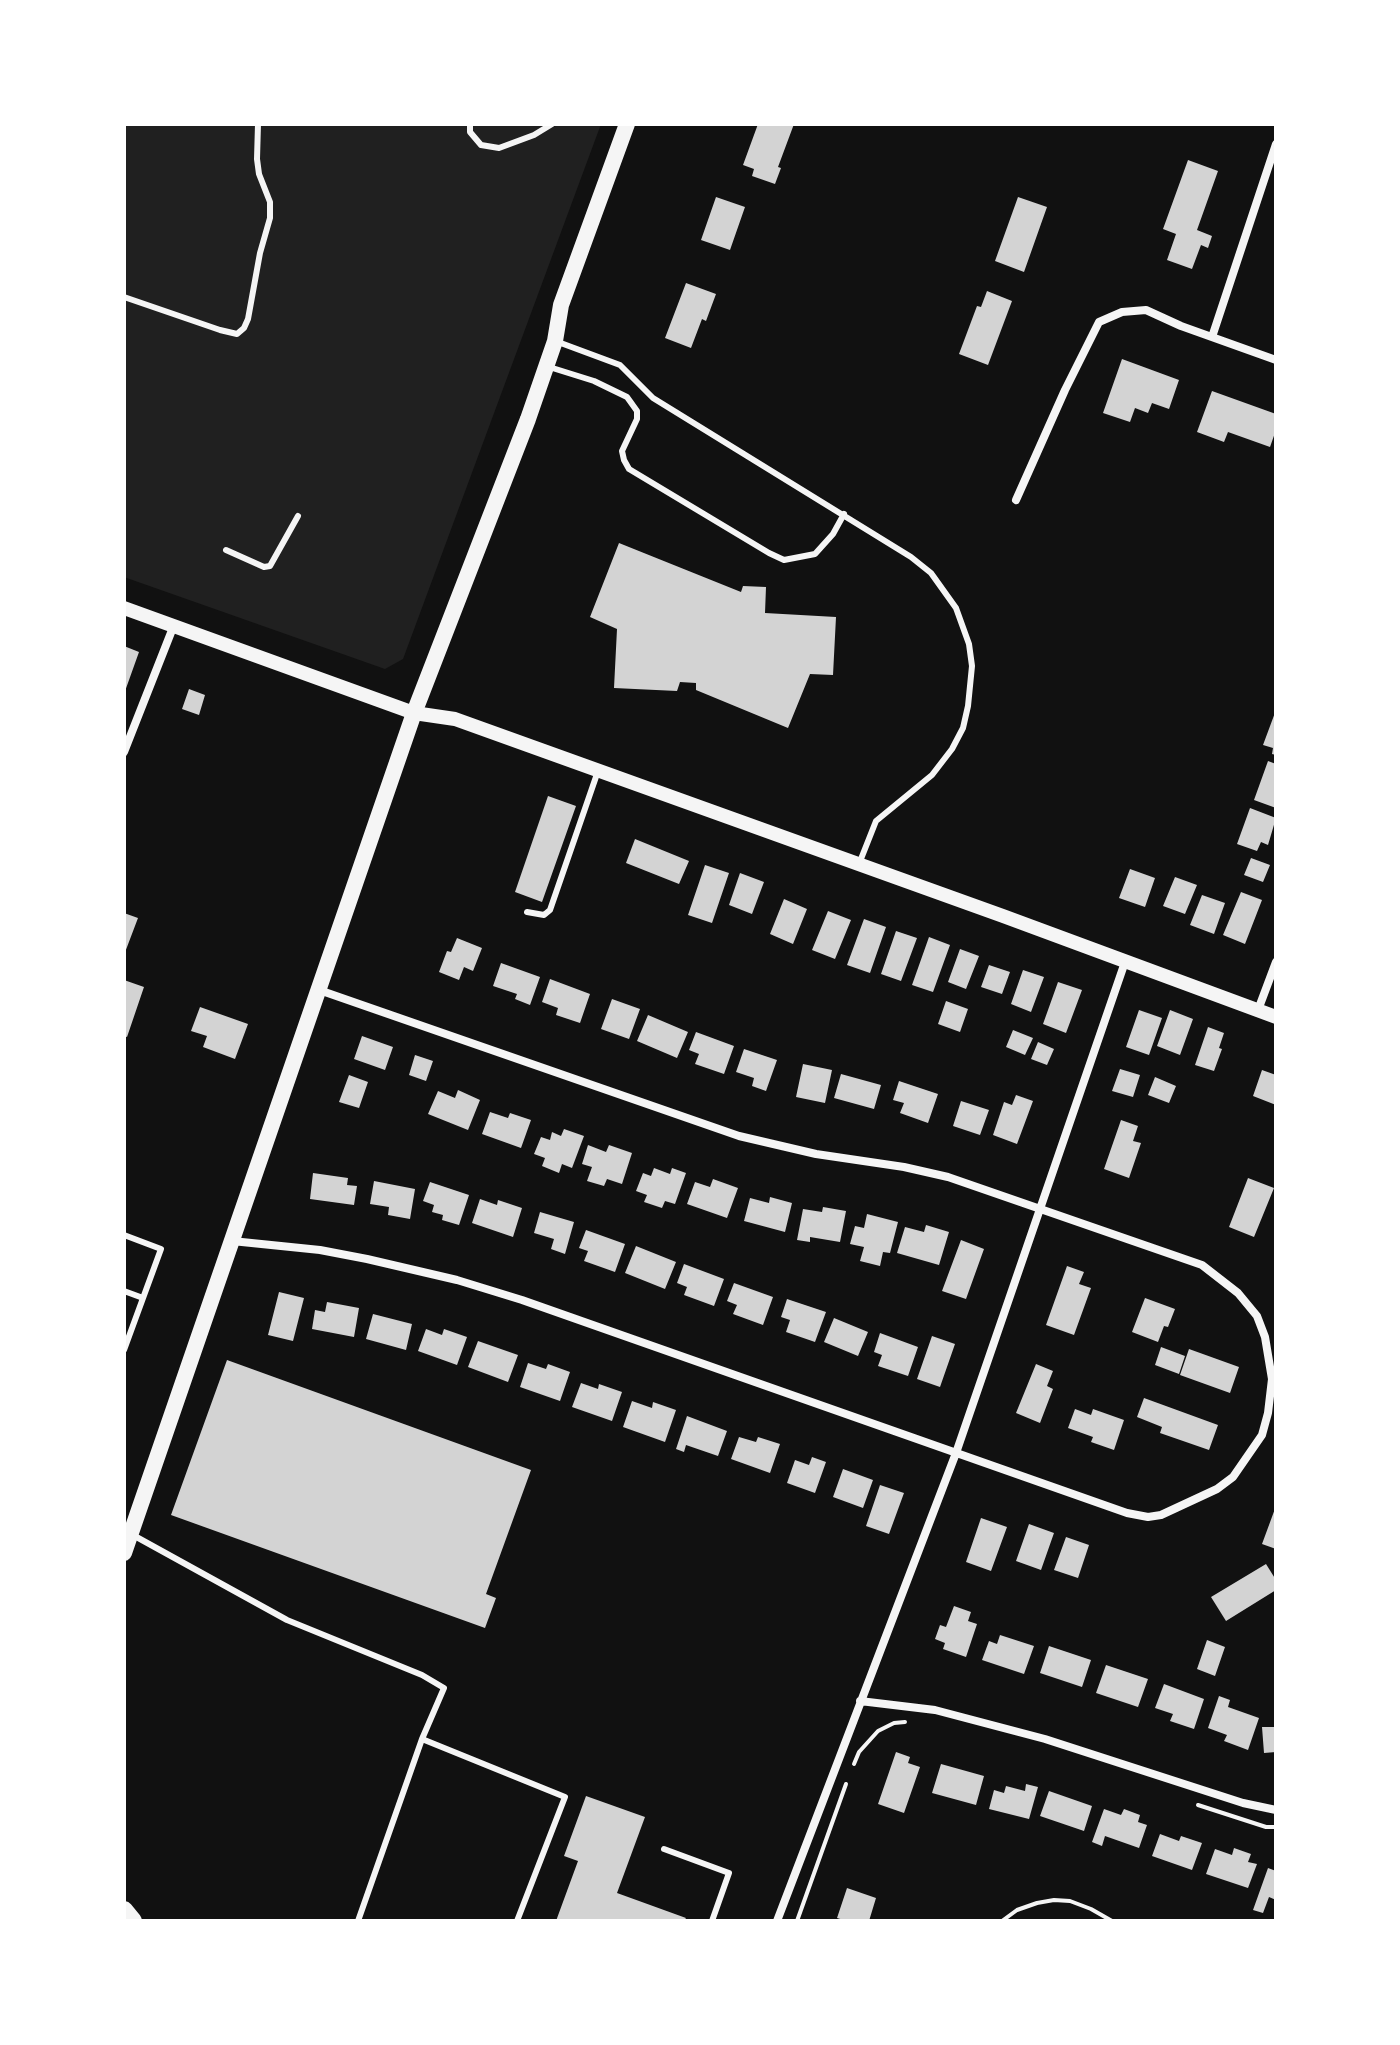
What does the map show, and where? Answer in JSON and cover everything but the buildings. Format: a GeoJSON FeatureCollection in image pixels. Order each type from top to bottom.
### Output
{"type":"FeatureCollection","features":[{"type":"Feature","properties":{"kind":"main road"},"geometry":{"type":"LineString","coordinates":[[124,1553],[127,1532],[414,713],[546,366],[555,341],[561,305],[627,124]]}},
{"type":"Feature","properties":{"kind":"main road"},"geometry":{"type":"LineString","coordinates":[[124,1910],[133,1921]]}},
{"type":"Feature","properties":{"kind":"street"},"geometry":{"type":"LineString","coordinates":[[1212,337],[1276,144]]}},
{"type":"Feature","properties":{"kind":"street"},"geometry":{"type":"LineString","coordinates":[[1016,500],[1099,322],[1122,312],[1146,310],[1276,360]]}},
{"type":"Feature","properties":{"kind":"street"},"geometry":{"type":"LineString","coordinates":[[124,608],[414,713],[455,719],[1276,1017]]}},
{"type":"Feature","properties":{"kind":"street"},"geometry":{"type":"LineString","coordinates":[[124,752],[174,625]]}},
{"type":"Feature","properties":{"kind":"street"},"geometry":{"type":"LineString","coordinates":[[777,1921],[956,1453],[1125,962]]}},
{"type":"Feature","properties":{"kind":"street"},"geometry":{"type":"LineString","coordinates":[[1258,1010],[1276,962]]}},
{"type":"Feature","properties":{"kind":"street"},"geometry":{"type":"LineString","coordinates":[[231,1241],[320,1250],[470,1284],[1127,1513],[1148,1517],[1161,1515],[1217,1489],[1233,1477],[1262,1435],[1272,1379],[1269,1355],[1257,1316],[1238,1293],[1202,1265],[934,1174],[816,1154],[739,1136],[319,990]]}},
{"type":"Feature","properties":{"kind":"street"},"geometry":{"type":"LineString","coordinates":[[860,1701],[935,1710],[1045,1739],[1243,1803],[1276,1810]]}},
{"type":"Feature","properties":{"kind":"lane"},"geometry":{"type":"LineString","coordinates":[[124,297],[220,330],[237,334],[244,328],[270,218],[270,202],[259,174],[257,159],[258,124]]}},
{"type":"Feature","properties":{"kind":"lane"},"geometry":{"type":"LineString","coordinates":[[470,124],[470,132],[481,145],[499,148],[534,135],[552,124]]}},
{"type":"Feature","properties":{"kind":"lane"},"geometry":{"type":"LineString","coordinates":[[555,341],[620,365],[653,398],[911,557],[931,573],[956,608],[964,627],[972,666],[963,728],[932,775],[876,821],[859,864]]}},
{"type":"Feature","properties":{"kind":"lane"},"geometry":{"type":"LineString","coordinates":[[546,366],[609,386],[630,400],[637,411],[637,419],[622,451],[629,469],[769,553],[784,560],[815,554],[833,534],[844,514]]}},
{"type":"Feature","properties":{"kind":"lane"},"geometry":{"type":"LineString","coordinates":[[630,400],[642,387]]}},
{"type":"Feature","properties":{"kind":"lane"},"geometry":{"type":"LineString","coordinates":[[226,550],[264,567],[270,566],[298,516]]}},
{"type":"Feature","properties":{"kind":"lane"},"geometry":{"type":"LineString","coordinates":[[527,912],[544,915],[550,910],[598,771]]}},
{"type":"Feature","properties":{"kind":"lane"},"geometry":{"type":"LineString","coordinates":[[124,1235],[161,1249],[124,1349]]}},
{"type":"Feature","properties":{"kind":"lane"},"geometry":{"type":"LineString","coordinates":[[124,1291],[143,1298]]}},
{"type":"Feature","properties":{"kind":"lane"},"geometry":{"type":"LineString","coordinates":[[127,1532],[287,1620],[422,1675],[444,1688],[422,1739],[358,1921]]}},
{"type":"Feature","properties":{"kind":"lane"},"geometry":{"type":"LineString","coordinates":[[422,1739],[565,1797],[517,1921]]}},
{"type":"Feature","properties":{"kind":"lane"},"geometry":{"type":"LineString","coordinates":[[664,1849],[729,1873],[712,1921]]}},
{"type":"Feature","properties":{"kind":"path"},"geometry":{"type":"LineString","coordinates":[[797,1921],[859,1752],[878,1731],[894,1723],[908,1721]]}},
{"type":"Feature","properties":{"kind":"path"},"geometry":{"type":"LineString","coordinates":[[1189,1801],[1266,1827],[1276,1827]]}},
{"type":"Feature","properties":{"kind":"path"},"geometry":{"type":"LineString","coordinates":[[1002,1921],[1027,1906],[1054,1900],[1070,1901],[1112,1921]]}},
{"type":"Feature","properties":{"kind":"shaded area"},"geometry":{"type":"Polygon","coordinates":[[[124,124],[601,124],[403,659],[385,669],[124,577],[124,124]]]}}]}
